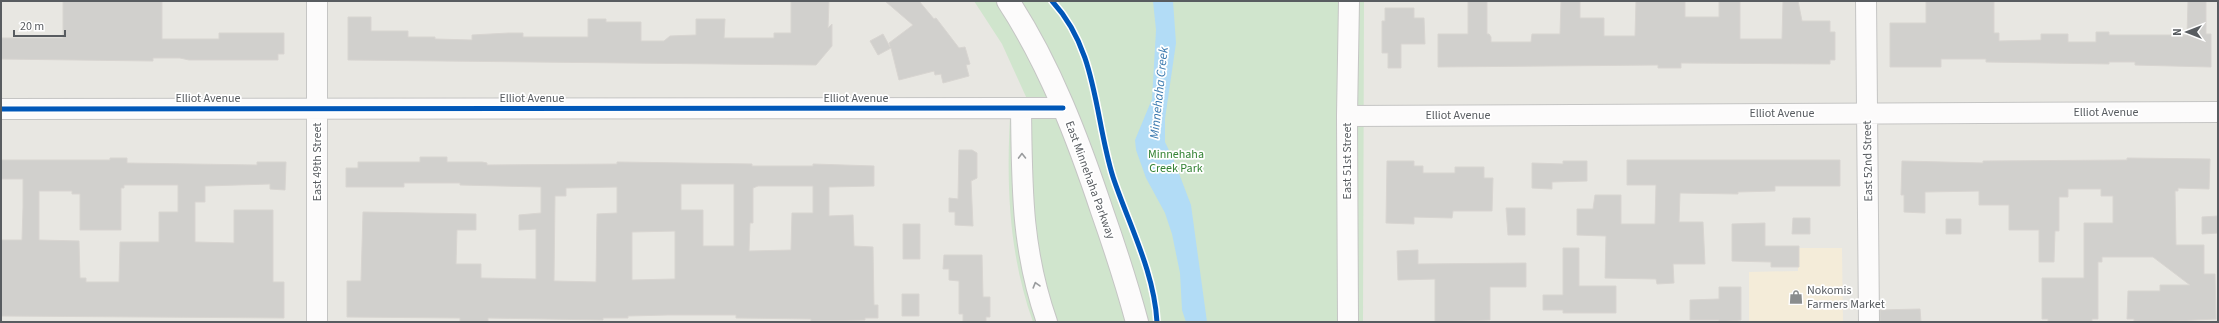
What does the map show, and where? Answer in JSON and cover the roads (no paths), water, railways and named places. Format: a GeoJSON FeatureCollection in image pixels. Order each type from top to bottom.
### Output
{"type":"FeatureCollection","features":[{"type":"Feature","properties":{"kind":"street","name":"East 49th Street"},"geometry":{"type":"LineString","coordinates":[[317,1],[317,322]]}},
{"type":"Feature","properties":{"kind":"street","name":"East Minnehaha Parkway"},"geometry":{"type":"LineString","coordinates":[[1008,1],[1023,24],[1063,108],[1085,159],[1119,261],[1137,322]]}},
{"type":"Feature","properties":{"kind":"street","name":"East 51st Street"},"geometry":{"type":"LineString","coordinates":[[1348,322],[1347,116],[1349,1]]}},
{"type":"Feature","properties":{"kind":"street","name":"East 52nd Street"},"geometry":{"type":"LineString","coordinates":[[1866,1],[1869,322]]}},
{"type":"Feature","properties":{"kind":"street"},"geometry":{"type":"LineString","coordinates":[[1021,108],[1023,214],[1030,265],[1047,322]]}},
{"type":"Feature","properties":{"kind":"street","name":"Elliot Avenue"},"geometry":{"type":"LineString","coordinates":[[1,109],[1063,108]]}},
{"type":"Feature","properties":{"kind":"street","name":"Elliot Avenue"},"geometry":{"type":"LineString","coordinates":[[1347,116],[2218,112]]}},
{"type":"Feature","properties":{"kind":"water","name":"Minnehaha Creek"},"geometry":{"type":"Polygon","coordinates":[[[1153,1],[1173,1],[1176,43],[1165,119],[1165,142],[1175,163],[1191,205],[1207,322],[1186,322],[1182,310],[1180,273],[1172,234],[1165,213],[1146,178],[1136,150],[1135,140],[1152,99],[1156,30],[1153,1]]]}},
{"type":"Feature","properties":{"kind":"place","name":"Nokomis Farmers Market"},"geometry":{"type":"Point","coordinates":[1796,297]}},
{"type":"Feature","properties":{"kind":"park label","name":"Minnehaha Creek Park"},"geometry":{"type":"Point","coordinates":[1176,161]}}]}
